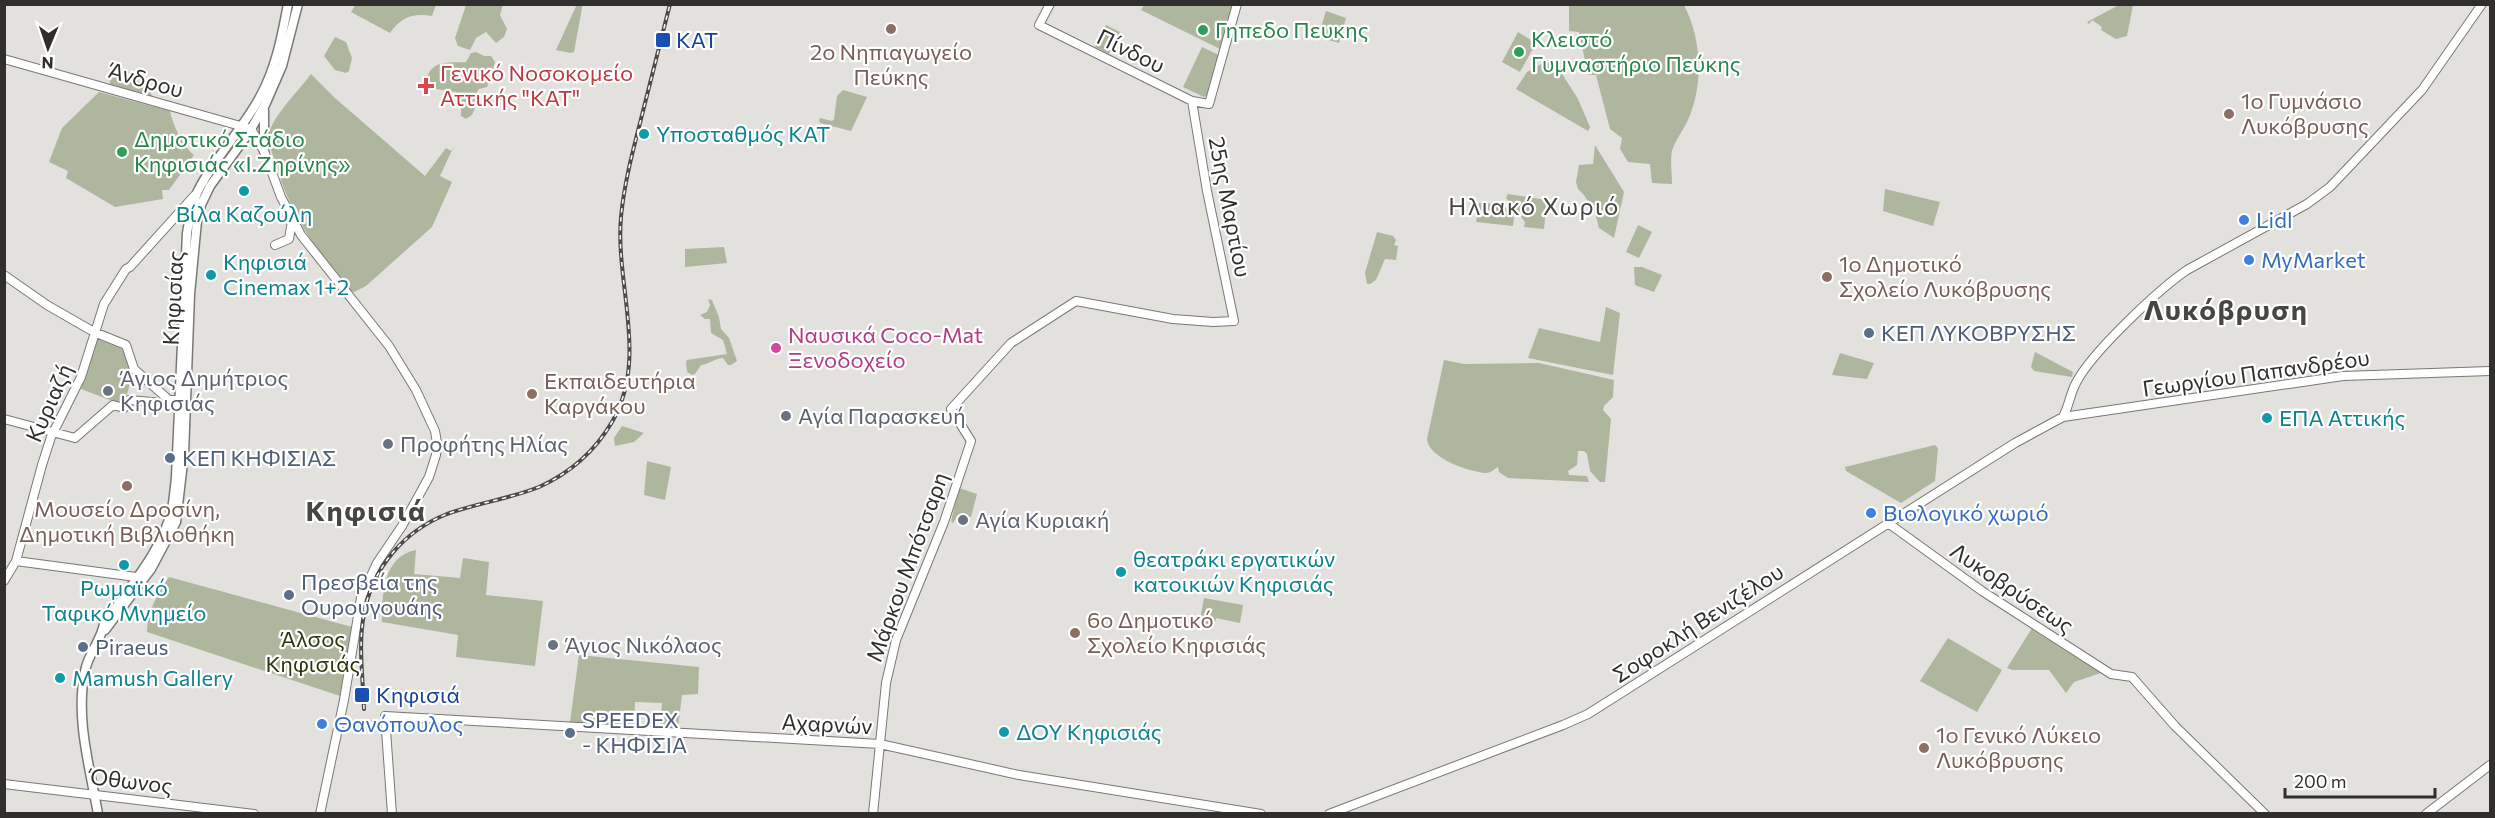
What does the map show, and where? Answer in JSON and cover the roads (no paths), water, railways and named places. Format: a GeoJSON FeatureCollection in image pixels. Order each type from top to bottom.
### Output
{"type":"FeatureCollection","features":[{"type":"Feature","properties":{"kind":"main road","name":"Κηφισίας"},"geometry":{"type":"LineString","coordinates":[[98,813],[84,731],[82,700],[86,665],[104,624],[161,538],[172,507],[192,257],[197,221],[205,195],[247,127],[274,64],[288,4]]}},
{"type":"Feature","properties":{"kind":"main road","name":"Κηφισίας"},"geometry":{"type":"LineString","coordinates":[[102,632],[151,569],[176,522],[182,478],[187,233],[198,192],[265,105],[282,66],[298,4]]}},
{"type":"Feature","properties":{"kind":"main road"},"geometry":{"type":"LineString","coordinates":[[264,151],[262,126],[265,105]]}},
{"type":"Feature","properties":{"kind":"street","name":"Πίνδου"},"geometry":{"type":"LineString","coordinates":[[1050,4],[1039,25],[1192,100],[1209,104],[1237,4]]}},
{"type":"Feature","properties":{"kind":"street"},"geometry":{"type":"LineString","coordinates":[[2062,417],[2076,381],[2095,357],[2172,281],[2187,270],[2307,204],[2340,178],[2421,90],[2483,4],[2490,10]]}},
{"type":"Feature","properties":{"kind":"street","name":"Άνδρου"},"geometry":{"type":"LineString","coordinates":[[4,59],[247,127]]}},
{"type":"Feature","properties":{"kind":"street","name":"25ης Μαρτίου"},"geometry":{"type":"LineString","coordinates":[[971,441],[951,410],[1011,343],[1076,301],[1081,300],[1153,316],[1213,322],[1234,321],[1192,100]]}},
{"type":"Feature","properties":{"kind":"street"},"geometry":{"type":"LineString","coordinates":[[247,127],[264,151],[292,219],[317,258],[358,305],[389,346],[416,390],[435,431],[436,455],[429,477],[402,526],[377,563],[361,598],[344,700],[320,813]]}},
{"type":"Feature","properties":{"kind":"street","name":"Κυριαζή"},"geometry":{"type":"LineString","coordinates":[[4,581],[16,561],[53,433],[81,377],[94,332],[111,290],[126,269],[198,192]]}},
{"type":"Feature","properties":{"kind":"street"},"geometry":{"type":"LineString","coordinates":[[275,245],[289,238],[293,228],[292,219]]}},
{"type":"Feature","properties":{"kind":"street"},"geometry":{"type":"LineString","coordinates":[[4,275],[47,305],[94,332],[126,345],[134,369],[169,399],[182,404]]}},
{"type":"Feature","properties":{"kind":"street","name":"Γεωργίου Παπανδρέου"},"geometry":{"type":"LineString","coordinates":[[2062,417],[2343,376],[2490,371]]}},
{"type":"Feature","properties":{"kind":"street"},"geometry":{"type":"LineString","coordinates":[[4,419],[75,438],[113,405],[124,408],[129,400],[182,404]]}},
{"type":"Feature","properties":{"kind":"street","name":"Σοφοκλή Βενιζέλου"},"geometry":{"type":"LineString","coordinates":[[1329,813],[1580,717],[2015,442],[2062,417]]}},
{"type":"Feature","properties":{"kind":"street","name":"Μάρκου Μπότσαρη"},"geometry":{"type":"LineString","coordinates":[[873,813],[886,683],[896,639],[944,522],[971,441]]}},
{"type":"Feature","properties":{"kind":"street","name":"Λυκοβρύσεως"},"geometry":{"type":"LineString","coordinates":[[1888,524],[1982,591],[2111,674],[2129,675],[2169,720],[2265,813]]}},
{"type":"Feature","properties":{"kind":"street"},"geometry":{"type":"LineString","coordinates":[[16,561],[136,577]]}},
{"type":"Feature","properties":{"kind":"street","name":"Αχαρνών"},"geometry":{"type":"LineString","coordinates":[[392,813],[385,716],[880,744],[1019,775],[1261,813]]}},
{"type":"Feature","properties":{"kind":"street"},"geometry":{"type":"LineString","coordinates":[[2426,813],[2490,765]]}},
{"type":"Feature","properties":{"kind":"street","name":"Όθωνος"},"geometry":{"type":"LineString","coordinates":[[4,784],[254,813]]}},
{"type":"Feature","properties":{"kind":"railway"},"geometry":{"type":"LineString","coordinates":[[364,709],[362,625],[374,581],[392,553],[417,530],[431,521],[447,514],[528,491],[561,475],[590,452],[612,422],[623,398],[630,347],[620,243],[622,205],[631,158],[670,4]]}},
{"type":"Feature","properties":{"kind":"place","name":"2ο Νηπιαγωγείο Πεύκης"},"geometry":{"type":"Point","coordinates":[891,29]}},
{"type":"Feature","properties":{"kind":"place","name":"Γηπεδο Πευκης"},"geometry":{"type":"Point","coordinates":[1203,30]}},
{"type":"Feature","properties":{"kind":"place","name":"ΚΑΤ"},"geometry":{"type":"Point","coordinates":[663,40]}},
{"type":"Feature","properties":{"kind":"place","name":"Κλειστό Γυμναστήριο Πεύκης"},"geometry":{"type":"Point","coordinates":[1519,52]}},
{"type":"Feature","properties":{"kind":"place","name":"Γενικό Νοσοκομείο Αττικής \"ΚΑΤ\""},"geometry":{"type":"Point","coordinates":[426,86]}},
{"type":"Feature","properties":{"kind":"place","name":"1ο Γυμνάσιο Λυκόβρυσης"},"geometry":{"type":"Point","coordinates":[2229,114]}},
{"type":"Feature","properties":{"kind":"place","name":"Υποσταθμός ΚΑΤ"},"geometry":{"type":"Point","coordinates":[644,134]}},
{"type":"Feature","properties":{"kind":"place","name":"Δημοτικό Στάδιο Κηφισιάς «Ι.Ζηρίνης»"},"geometry":{"type":"Point","coordinates":[122,152]}},
{"type":"Feature","properties":{"kind":"place","name":"Βίλα Καζούλη"},"geometry":{"type":"Point","coordinates":[244,191]}},
{"type":"Feature","properties":{"kind":"place","name":"Lidl"},"geometry":{"type":"Point","coordinates":[2244,220]}},
{"type":"Feature","properties":{"kind":"place","name":"MyMarket"},"geometry":{"type":"Point","coordinates":[2249,260]}},
{"type":"Feature","properties":{"kind":"place","name":"Κηφισιά Cinemax 1+2"},"geometry":{"type":"Point","coordinates":[211,275]}},
{"type":"Feature","properties":{"kind":"place","name":"1ο Δημοτικό Σχολείο Λυκόβρυσης"},"geometry":{"type":"Point","coordinates":[1827,277]}},
{"type":"Feature","properties":{"kind":"place","name":"ΚΕΠ ΛΥΚΟΒΡΥΣΗΣ"},"geometry":{"type":"Point","coordinates":[1869,333]}},
{"type":"Feature","properties":{"kind":"place","name":"Ναυσικά Coco-Mat Ξενοδοχείο"},"geometry":{"type":"Point","coordinates":[776,348]}},
{"type":"Feature","properties":{"kind":"place","name":"Άγιος Δημήτριος Κηφισιάς"},"geometry":{"type":"Point","coordinates":[108,391]}},
{"type":"Feature","properties":{"kind":"place","name":"Εκπαιδευτήρια Καργάκου"},"geometry":{"type":"Point","coordinates":[532,394]}},
{"type":"Feature","properties":{"kind":"place","name":"Αγία Παρασκευή"},"geometry":{"type":"Point","coordinates":[786,416]}},
{"type":"Feature","properties":{"kind":"place","name":"ΕΠΑ Αττικής"},"geometry":{"type":"Point","coordinates":[2267,418]}},
{"type":"Feature","properties":{"kind":"place","name":"Προφήτης Ηλίας"},"geometry":{"type":"Point","coordinates":[388,444]}},
{"type":"Feature","properties":{"kind":"place","name":"ΚΕΠ ΚΗΦΙΣΙΑΣ"},"geometry":{"type":"Point","coordinates":[170,458]}},
{"type":"Feature","properties":{"kind":"place","name":"Μουσείο Δροσίνη, Δημοτική Βιβλιοθήκη"},"geometry":{"type":"Point","coordinates":[127,486]}},
{"type":"Feature","properties":{"kind":"place","name":"Βιολογικό χωριό"},"geometry":{"type":"Point","coordinates":[1871,513]}},
{"type":"Feature","properties":{"kind":"place","name":"Αγία Κυριακή"},"geometry":{"type":"Point","coordinates":[963,520]}},
{"type":"Feature","properties":{"kind":"place","name":"Ρωμαϊκό Ταφικό Μνημείο"},"geometry":{"type":"Point","coordinates":[124,565]}},
{"type":"Feature","properties":{"kind":"place","name":"θεατράκι εργατικών κατοικιών Κηφισιάς"},"geometry":{"type":"Point","coordinates":[1121,572]}},
{"type":"Feature","properties":{"kind":"place","name":"Πρεσβεία της Ουρουγουάης"},"geometry":{"type":"Point","coordinates":[289,595]}},
{"type":"Feature","properties":{"kind":"place","name":"6ο Δημοτικό Σχολείο Κηφισιάς"},"geometry":{"type":"Point","coordinates":[1075,633]}},
{"type":"Feature","properties":{"kind":"place","name":"Άγιος Νικόλαος"},"geometry":{"type":"Point","coordinates":[553,645]}},
{"type":"Feature","properties":{"kind":"place","name":"Piraeus"},"geometry":{"type":"Point","coordinates":[83,647]}},
{"type":"Feature","properties":{"kind":"place","name":"Mamush Gallery"},"geometry":{"type":"Point","coordinates":[60,678]}},
{"type":"Feature","properties":{"kind":"place","name":"Κηφισιά"},"geometry":{"type":"Point","coordinates":[362,695]}},
{"type":"Feature","properties":{"kind":"place","name":"Θανόπουλος"},"geometry":{"type":"Point","coordinates":[322,724]}},
{"type":"Feature","properties":{"kind":"place","name":"ΔΟΥ Κηφισιάς"},"geometry":{"type":"Point","coordinates":[1004,732]}},
{"type":"Feature","properties":{"kind":"place","name":"SPEEDEX - ΚΗΦΙΣΙΑ"},"geometry":{"type":"Point","coordinates":[570,733]}},
{"type":"Feature","properties":{"kind":"place","name":"1ο Γενικό Λύκειο Λυκόβρυσης"},"geometry":{"type":"Point","coordinates":[1924,748]}},
{"type":"Feature","properties":{"kind":"district","name":"Ηλιακό Χωριό"},"geometry":{"type":"Point","coordinates":[1534,207]}},
{"type":"Feature","properties":{"kind":"district","name":"Λυκόβρυση"},"geometry":{"type":"Point","coordinates":[2226,310]}},
{"type":"Feature","properties":{"kind":"district","name":"Κηφισιά"},"geometry":{"type":"Point","coordinates":[366,511]}},
{"type":"Feature","properties":{"kind":"park label","name":"Άλσος Κηφισιάς"},"geometry":{"type":"Point","coordinates":[313,652]}}]}
